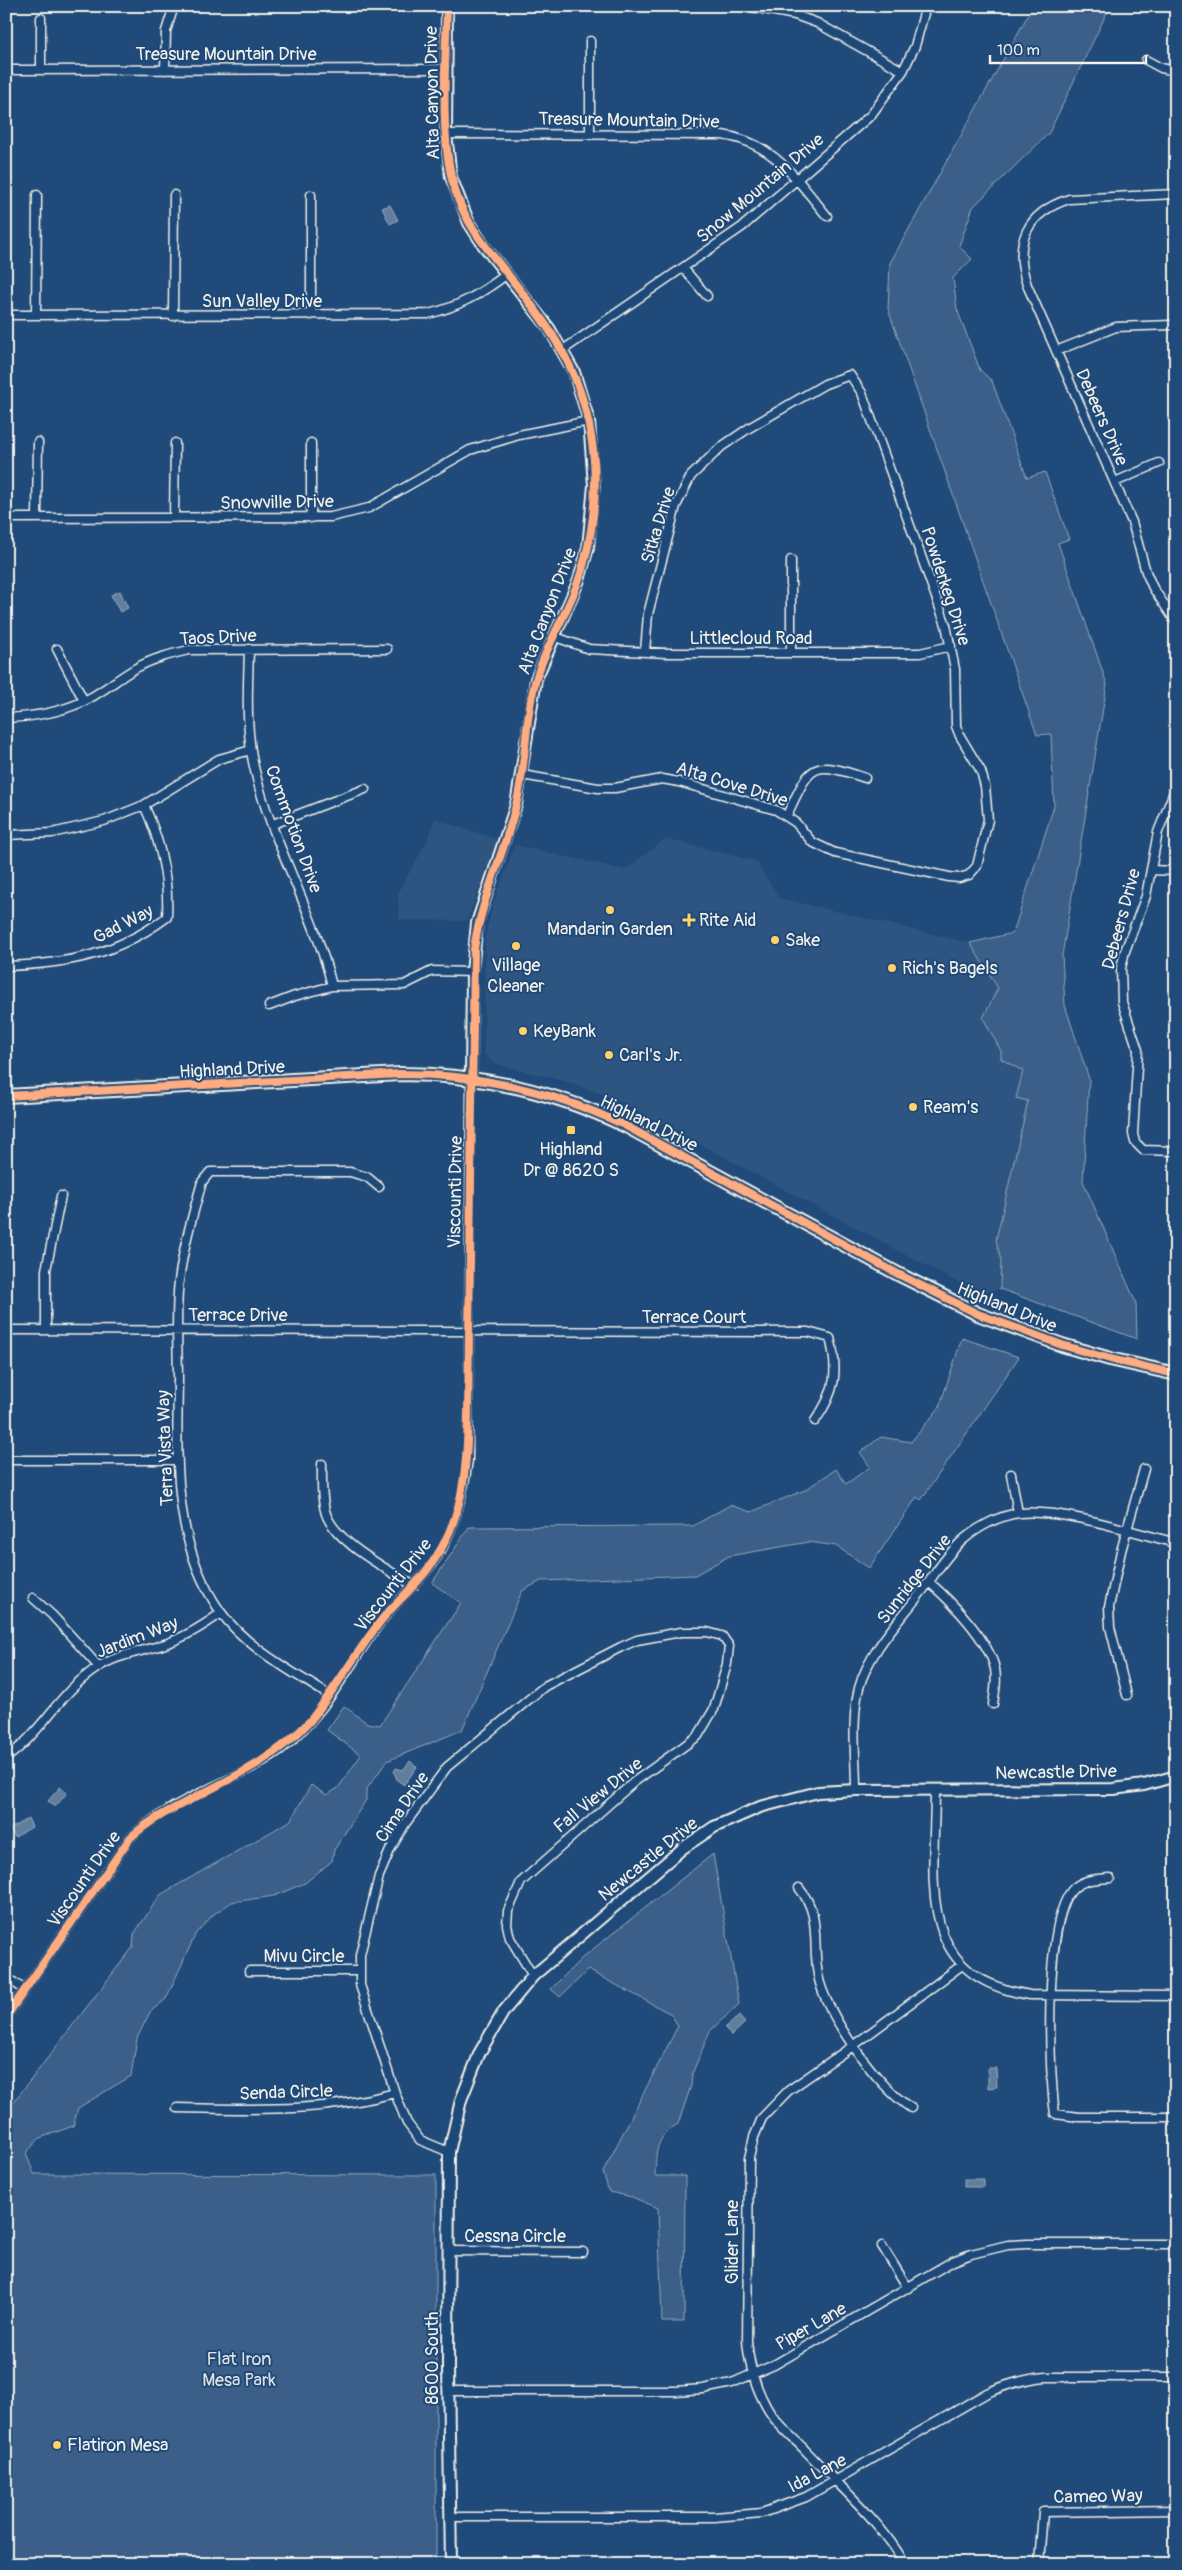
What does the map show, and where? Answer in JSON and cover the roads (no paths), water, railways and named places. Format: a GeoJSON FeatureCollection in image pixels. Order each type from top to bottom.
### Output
{"type":"FeatureCollection","features":[{"type":"Feature","properties":{"kind":"main road","name":"Highland Drive"},"geometry":{"type":"LineString","coordinates":[[6,1096],[387,1074],[472,1079],[543,1094],[620,1123],[898,1274],[978,1314],[1062,1345],[1110,1359],[1176,1374]]}},
{"type":"Feature","properties":{"kind":"street"},"geometry":{"type":"LineString","coordinates":[[165,70],[166,31],[174,6]]}},
{"type":"Feature","properties":{"kind":"street","name":"Alta Canyon Drive"},"geometry":{"type":"LineString","coordinates":[[446,6],[446,134],[451,177],[469,223],[563,350],[574,372],[589,421],[593,452],[594,485],[588,548],[579,580],[553,636],[536,679],[522,775],[510,827],[477,923],[472,972],[472,1079]]}},
{"type":"Feature","properties":{"kind":"street"},"geometry":{"type":"LineString","coordinates":[[747,6],[795,15],[817,23],[903,71]]}},
{"type":"Feature","properties":{"kind":"street","name":"Snow Mountain Drive"},"geometry":{"type":"LineString","coordinates":[[563,350],[684,269],[742,227],[871,115],[903,71],[916,46],[926,6]]}},
{"type":"Feature","properties":{"kind":"street"},"geometry":{"type":"LineString","coordinates":[[41,18],[41,70]]}},
{"type":"Feature","properties":{"kind":"street"},"geometry":{"type":"LineString","coordinates":[[590,41],[590,135]]}},
{"type":"Feature","properties":{"kind":"street"},"geometry":{"type":"LineString","coordinates":[[1146,60],[1161,68],[1176,71]]}},
{"type":"Feature","properties":{"kind":"street","name":"Treasure Mountain Drive"},"geometry":{"type":"LineString","coordinates":[[6,70],[446,69]]}},
{"type":"Feature","properties":{"kind":"street","name":"Treasure Mountain Drive"},"geometry":{"type":"LineString","coordinates":[[446,134],[722,135],[741,138],[771,153],[827,216]]}},
{"type":"Feature","properties":{"kind":"street","name":"Debeers Drive"},"geometry":{"type":"LineString","coordinates":[[1176,194],[1069,199],[1048,207],[1032,221],[1022,244],[1022,269],[1056,351],[1132,522],[1146,572],[1153,588],[1176,622]]}},
{"type":"Feature","properties":{"kind":"street"},"geometry":{"type":"LineString","coordinates":[[36,316],[37,195]]}},
{"type":"Feature","properties":{"kind":"street"},"geometry":{"type":"LineString","coordinates":[[173,316],[174,195]]}},
{"type":"Feature","properties":{"kind":"street"},"geometry":{"type":"LineString","coordinates":[[311,195],[311,316]]}},
{"type":"Feature","properties":{"kind":"street"},"geometry":{"type":"LineString","coordinates":[[684,269],[707,296]]}},
{"type":"Feature","properties":{"kind":"street","name":"Sun Valley Drive"},"geometry":{"type":"LineString","coordinates":[[6,315],[311,316],[428,314],[449,309],[470,300],[507,274]]}},
{"type":"Feature","properties":{"kind":"street"},"geometry":{"type":"LineString","coordinates":[[1056,351],[1116,327],[1172,325]]}},
{"type":"Feature","properties":{"kind":"street","name":"Powderkeg Drive"},"geometry":{"type":"LineString","coordinates":[[850,375],[862,393],[946,626],[955,669],[956,726],[981,771],[988,804],[988,820],[977,866],[969,874],[959,878],[949,877]]}},
{"type":"Feature","properties":{"kind":"street","name":"Sitka Drive"},"geometry":{"type":"LineString","coordinates":[[645,652],[651,600],[676,506],[691,476],[721,447],[749,428],[825,384],[850,375]]}},
{"type":"Feature","properties":{"kind":"street","name":"Snowville Drive"},"geometry":{"type":"LineString","coordinates":[[6,518],[311,518],[340,516],[369,508],[470,450],[488,444],[589,421]]}},
{"type":"Feature","properties":{"kind":"street"},"geometry":{"type":"LineString","coordinates":[[37,518],[38,442]]}},
{"type":"Feature","properties":{"kind":"street"},"geometry":{"type":"LineString","coordinates":[[174,443],[174,518]]}},
{"type":"Feature","properties":{"kind":"street"},"geometry":{"type":"LineString","coordinates":[[311,518],[312,443]]}},
{"type":"Feature","properties":{"kind":"street"},"geometry":{"type":"LineString","coordinates":[[1115,482],[1159,463]]}},
{"type":"Feature","properties":{"kind":"street"},"geometry":{"type":"LineString","coordinates":[[791,560],[791,653]]}},
{"type":"Feature","properties":{"kind":"street","name":"Littlecloud Road"},"geometry":{"type":"LineString","coordinates":[[553,636],[589,649],[645,652],[920,653],[951,646]]}},
{"type":"Feature","properties":{"kind":"street"},"geometry":{"type":"LineString","coordinates":[[57,649],[84,702]]}},
{"type":"Feature","properties":{"kind":"street","name":"Commotion Drive"},"geometry":{"type":"LineString","coordinates":[[249,649],[250,750],[263,798],[317,933],[332,986]]}},
{"type":"Feature","properties":{"kind":"street","name":"Taos Drive"},"geometry":{"type":"LineString","coordinates":[[6,718],[44,714],[84,702],[140,666],[163,656],[189,650],[387,649]]}},
{"type":"Feature","properties":{"kind":"street"},"geometry":{"type":"LineString","coordinates":[[6,835],[73,829],[104,821],[144,805],[218,759],[250,750]]}},
{"type":"Feature","properties":{"kind":"street"},"geometry":{"type":"LineString","coordinates":[[787,815],[802,783],[809,773],[816,769],[835,768],[866,778]]}},
{"type":"Feature","properties":{"kind":"street","name":"Alta Cove Drive"},"geometry":{"type":"LineString","coordinates":[[522,775],[598,788],[615,788],[670,780],[787,815],[812,842],[835,853],[949,877]]}},
{"type":"Feature","properties":{"kind":"street","name":"Debeers Drive"},"geometry":{"type":"LineString","coordinates":[[1176,787],[1158,832],[1142,910],[1125,951],[1120,986],[1125,1017],[1138,1050],[1132,1127],[1135,1142],[1140,1148],[1148,1152],[1176,1151]]}},
{"type":"Feature","properties":{"kind":"street"},"geometry":{"type":"LineString","coordinates":[[273,824],[366,789]]}},
{"type":"Feature","properties":{"kind":"street","name":"Gad Way"},"geometry":{"type":"LineString","coordinates":[[6,966],[45,964],[101,953],[151,930],[167,917],[168,896],[161,849],[144,805]]}},
{"type":"Feature","properties":{"kind":"street"},"geometry":{"type":"LineString","coordinates":[[1151,870],[1176,872]]}},
{"type":"Feature","properties":{"kind":"street"},"geometry":{"type":"LineString","coordinates":[[269,1006],[294,996],[332,986],[404,985],[432,971],[472,972]]}},
{"type":"Feature","properties":{"kind":"street","name":"Viscounti Drive"},"geometry":{"type":"LineString","coordinates":[[6,2017],[130,1838],[155,1818],[247,1770],[280,1749],[310,1721],[330,1696],[384,1618],[414,1586],[441,1549],[452,1528],[465,1483],[472,1079]]}},
{"type":"Feature","properties":{"kind":"street","name":"Terra Vista Way"},"geometry":{"type":"LineString","coordinates":[[330,1696],[254,1646],[221,1613],[206,1591],[188,1543],[180,1498],[178,1460],[178,1297],[182,1265],[202,1182],[210,1172],[350,1172],[366,1177],[379,1187]]}},
{"type":"Feature","properties":{"kind":"street"},"geometry":{"type":"LineString","coordinates":[[46,1330],[46,1270],[62,1196]]}},
{"type":"Feature","properties":{"kind":"street","name":"Terrace Drive"},"geometry":{"type":"LineString","coordinates":[[6,1330],[469,1330]]}},
{"type":"Feature","properties":{"kind":"street","name":"Terrace Court"},"geometry":{"type":"LineString","coordinates":[[469,1330],[808,1332],[820,1334],[830,1338],[834,1360],[834,1381],[827,1404],[815,1421]]}},
{"type":"Feature","properties":{"kind":"street"},"geometry":{"type":"LineString","coordinates":[[6,1460],[178,1460]]}},
{"type":"Feature","properties":{"kind":"street"},"geometry":{"type":"LineString","coordinates":[[322,1464],[322,1496],[326,1514],[332,1524],[349,1542],[414,1586]]}},
{"type":"Feature","properties":{"kind":"street"},"geometry":{"type":"LineString","coordinates":[[1127,1695],[1109,1617],[1111,1596],[1144,1469]]}},
{"type":"Feature","properties":{"kind":"street"},"geometry":{"type":"LineString","coordinates":[[1011,1474],[1018,1513]]}},
{"type":"Feature","properties":{"kind":"street","name":"Sunridge Drive"},"geometry":{"type":"LineString","coordinates":[[856,1790],[856,1709],[866,1668],[929,1582],[964,1540],[997,1519],[1018,1513],[1032,1512],[1065,1516],[1176,1543]]}},
{"type":"Feature","properties":{"kind":"street"},"geometry":{"type":"LineString","coordinates":[[929,1582],[943,1594],[990,1654],[996,1680],[993,1704]]}},
{"type":"Feature","properties":{"kind":"street"},"geometry":{"type":"LineString","coordinates":[[33,1598],[52,1615],[98,1666]]}},
{"type":"Feature","properties":{"kind":"street","name":"Jardim Way"},"geometry":{"type":"LineString","coordinates":[[6,1758],[37,1731],[62,1696],[98,1666],[183,1637],[221,1613]]}},
{"type":"Feature","properties":{"kind":"street","name":"Cima Drive"},"geometry":{"type":"LineString","coordinates":[[449,2152],[420,2140],[406,2123],[364,2000],[358,1971],[361,1946],[371,1904],[391,1848],[426,1793],[452,1763],[545,1686],[637,1640],[681,1632],[714,1633],[727,1640]]}},
{"type":"Feature","properties":{"kind":"street","name":"Fall View Drive"},"geometry":{"type":"LineString","coordinates":[[533,1976],[510,1938],[507,1924],[508,1911],[521,1882],[634,1782],[698,1736],[714,1709],[728,1664],[730,1653],[727,1640]]}},
{"type":"Feature","properties":{"kind":"street","name":"Newcastle Drive"},"geometry":{"type":"LineString","coordinates":[[449,2152],[460,2100],[480,2052],[504,2011],[533,1976],[683,1848],[714,1827],[760,1807],[818,1792],[856,1790],[1113,1789],[1144,1785],[1176,1776]]}},
{"type":"Feature","properties":{"kind":"street"},"geometry":{"type":"LineString","coordinates":[[934,1790],[936,1913],[941,1933],[950,1952],[962,1966],[990,1985],[1009,1992],[1052,1996],[1176,1996]]}},
{"type":"Feature","properties":{"kind":"street"},"geometry":{"type":"LineString","coordinates":[[1110,1878],[1092,1879],[1074,1888],[1066,1900],[1055,1941],[1052,1996],[1052,2089],[1055,2114],[1079,2117],[1176,2117]]}},
{"type":"Feature","properties":{"kind":"street"},"geometry":{"type":"LineString","coordinates":[[799,1888],[809,1899],[815,1916],[815,1952],[818,1977],[826,2001],[854,2045],[888,2091],[911,2108]]}},
{"type":"Feature","properties":{"kind":"street","name":"Glider Lane"},"geometry":{"type":"LineString","coordinates":[[905,2564],[893,2543],[875,2521],[776,2420],[767,2407],[753,2375],[747,2340],[747,2179],[754,2137],[762,2118],[788,2091],[962,1966]]}},
{"type":"Feature","properties":{"kind":"street","name":"Mivu Circle"},"geometry":{"type":"LineString","coordinates":[[249,1971],[358,1971]]}},
{"type":"Feature","properties":{"kind":"street"},"geometry":{"type":"LineString","coordinates":[[6,1977],[25,1990]]}},
{"type":"Feature","properties":{"kind":"street","name":"Senda Circle"},"geometry":{"type":"LineString","coordinates":[[177,2108],[310,2108],[334,2106],[395,2093]]}},
{"type":"Feature","properties":{"kind":"street","name":"8600 South"},"geometry":{"type":"LineString","coordinates":[[449,2152],[451,2564]]}},
{"type":"Feature","properties":{"kind":"street","name":"Piper Lane"},"geometry":{"type":"LineString","coordinates":[[449,2391],[675,2391],[703,2389],[753,2375],[971,2254],[1008,2245],[1176,2244]]}},
{"type":"Feature","properties":{"kind":"street"},"geometry":{"type":"LineString","coordinates":[[882,2246],[908,2288]]}},
{"type":"Feature","properties":{"kind":"street","name":"Cessna Circle"},"geometry":{"type":"LineString","coordinates":[[448,2251],[583,2252]]}},
{"type":"Feature","properties":{"kind":"street","name":"Ida Lane"},"geometry":{"type":"LineString","coordinates":[[450,2517],[738,2516],[784,2506],[834,2481],[987,2393],[1005,2385],[1025,2379],[1046,2377],[1176,2377]]}},
{"type":"Feature","properties":{"kind":"street","name":"Cameo Way"},"geometry":{"type":"LineString","coordinates":[[1040,2564],[1043,2512],[1176,2510]]}},
{"type":"Feature","properties":{"kind":"place","name":"Mandarin Garden"},"geometry":{"type":"Point","coordinates":[610,910]}},
{"type":"Feature","properties":{"kind":"place","name":"Rite Aid"},"geometry":{"type":"Point","coordinates":[689,920]}},
{"type":"Feature","properties":{"kind":"place","name":"Sake"},"geometry":{"type":"Point","coordinates":[775,940]}},
{"type":"Feature","properties":{"kind":"place","name":"Village Cleaner"},"geometry":{"type":"Point","coordinates":[516,946]}},
{"type":"Feature","properties":{"kind":"place","name":"Rich's Bagels"},"geometry":{"type":"Point","coordinates":[892,968]}},
{"type":"Feature","properties":{"kind":"place","name":"KeyBank"},"geometry":{"type":"Point","coordinates":[523,1031]}},
{"type":"Feature","properties":{"kind":"place","name":"Carl's Jr."},"geometry":{"type":"Point","coordinates":[609,1055]}},
{"type":"Feature","properties":{"kind":"place","name":"Ream's"},"geometry":{"type":"Point","coordinates":[913,1107]}},
{"type":"Feature","properties":{"kind":"place","name":"Highland Dr @ 8620 S"},"geometry":{"type":"Point","coordinates":[571,1130]}},
{"type":"Feature","properties":{"kind":"place","name":"Flatiron Mesa"},"geometry":{"type":"Point","coordinates":[57,2445]}},
{"type":"Feature","properties":{"kind":"park label","name":"Flat Iron Mesa Park"},"geometry":{"type":"Point","coordinates":[239,2369]}}]}
